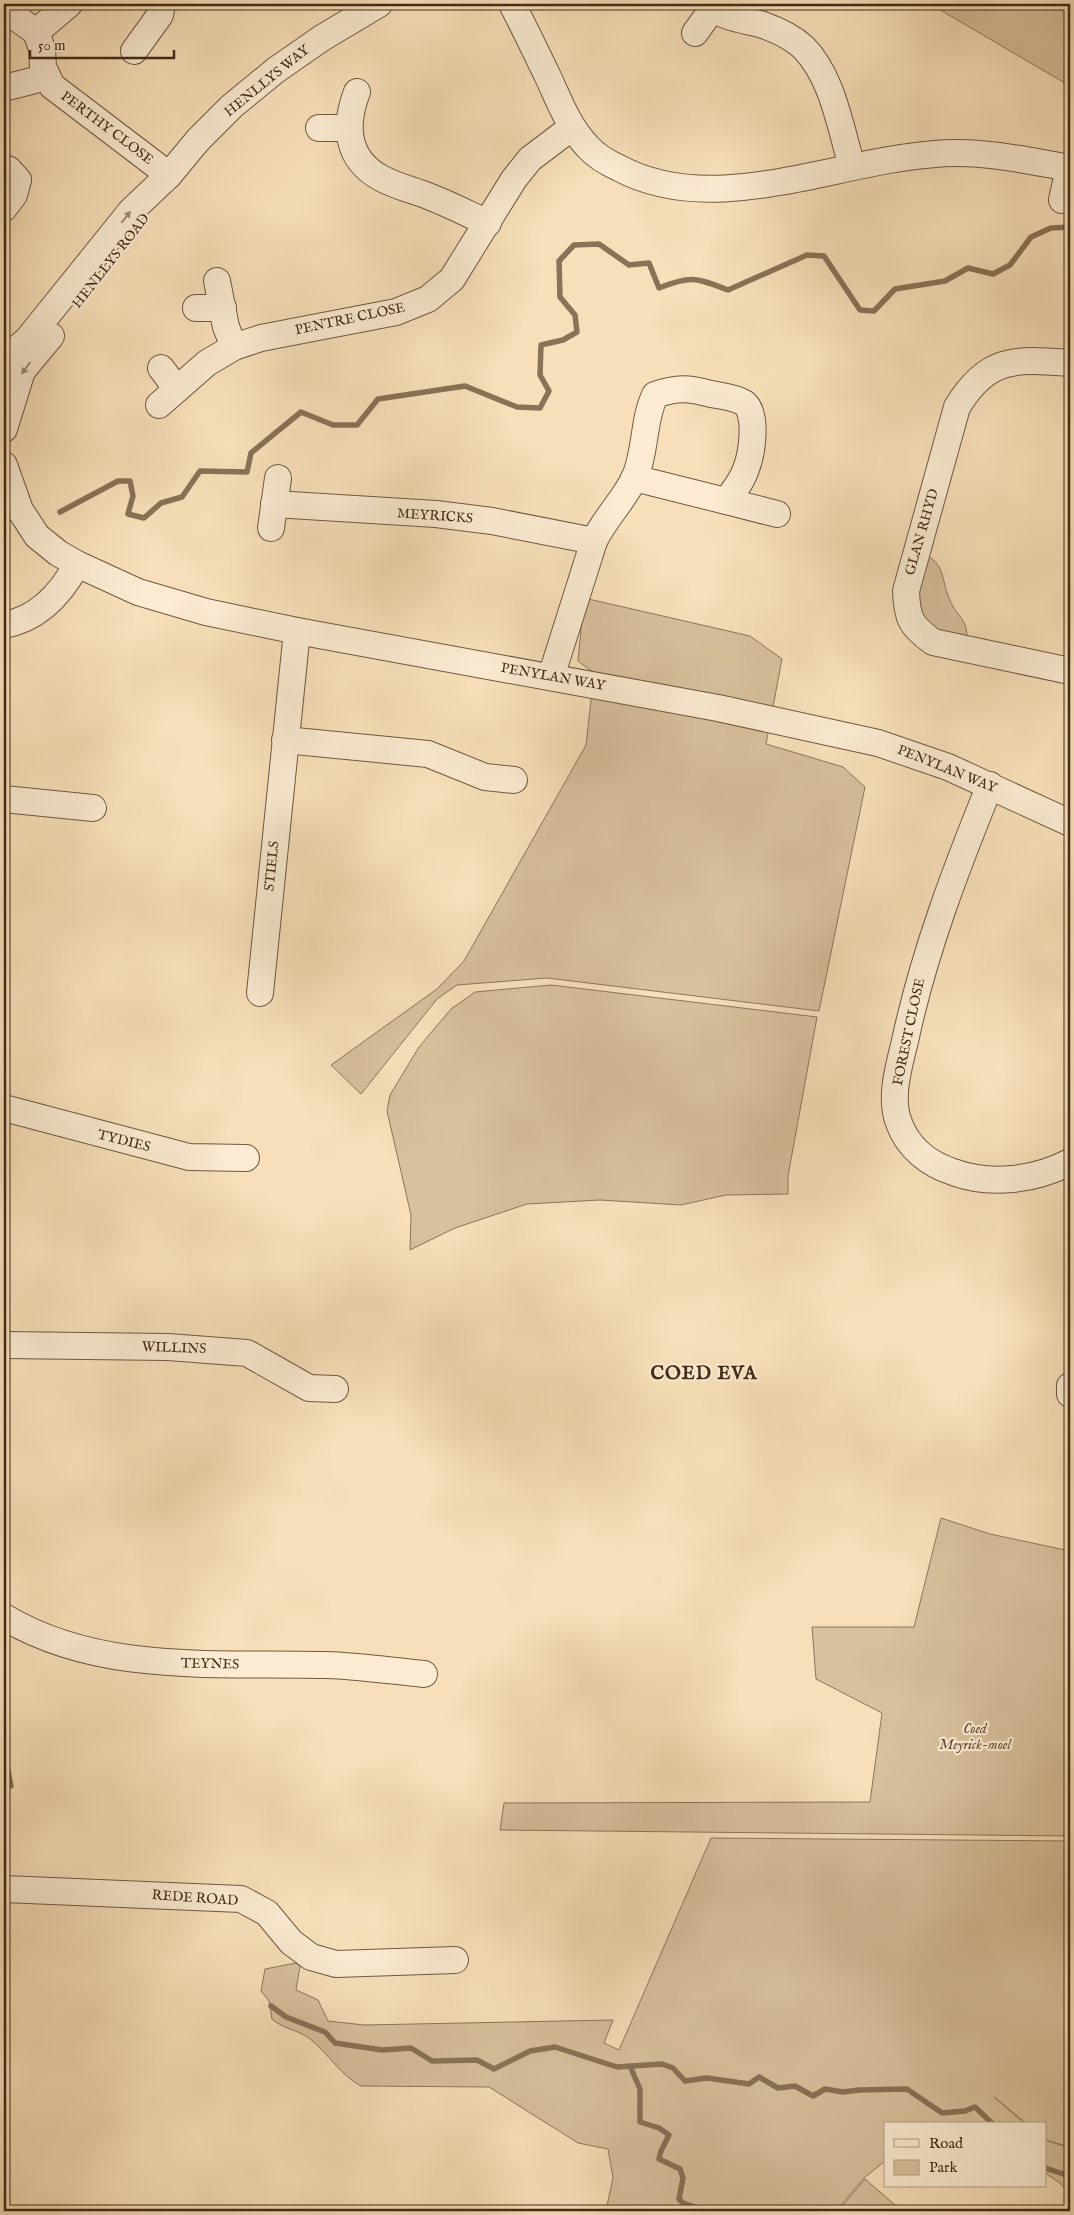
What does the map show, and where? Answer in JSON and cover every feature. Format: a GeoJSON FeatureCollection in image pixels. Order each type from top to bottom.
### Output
{"type":"FeatureCollection","features":[{"type":"Feature","properties":{"kind":"street"},"geometry":{"type":"LineString","coordinates":[[36,32],[69,4]]}},
{"type":"Feature","properties":{"kind":"street"},"geometry":{"type":"LineString","coordinates":[[134,51],[160,15],[162,4]]}},
{"type":"Feature","properties":{"kind":"street","name":"HENLLYS WAY"},"geometry":{"type":"LineString","coordinates":[[169,175],[219,120],[276,70],[322,38],[378,4]]}},
{"type":"Feature","properties":{"kind":"street"},"geometry":{"type":"LineString","coordinates":[[512,4],[571,128],[589,149],[629,174],[680,187],[714,189],[758,186],[852,166],[916,155],[969,153],[1003,156],[1069,168],[1062,200]]}},
{"type":"Feature","properties":{"kind":"street"},"geometry":{"type":"LineString","coordinates":[[695,33],[712,6],[783,34],[802,46],[814,61],[831,94],[852,166]]}},
{"type":"Feature","properties":{"kind":"street"},"geometry":{"type":"LineString","coordinates":[[4,9],[36,32],[42,49],[43,68],[47,77],[4,88]]}},
{"type":"Feature","properties":{"kind":"street","name":"PERTHY CLOSE"},"geometry":{"type":"LineString","coordinates":[[47,77],[62,94],[169,175]]}},
{"type":"Feature","properties":{"kind":"street"},"geometry":{"type":"LineString","coordinates":[[357,92],[351,108],[348,128],[351,142],[365,167],[382,179],[450,204],[488,223]]}},
{"type":"Feature","properties":{"kind":"street"},"geometry":{"type":"LineString","coordinates":[[319,128],[348,128]]}},
{"type":"Feature","properties":{"kind":"street","name":"PENTRE CLOSE"},"geometry":{"type":"LineString","coordinates":[[165,387],[234,347],[261,338],[396,312],[428,300],[452,279],[514,179],[530,159],[571,128]]}},
{"type":"Feature","properties":{"kind":"street"},"geometry":{"type":"LineString","coordinates":[[4,168],[8,169],[18,180],[14,195],[4,208]]}},
{"type":"Feature","properties":{"kind":"street","name":"HENLLYS ROAD"},"geometry":{"type":"LineString","coordinates":[[4,360],[28,339],[131,210],[169,175]]}},
{"type":"Feature","properties":{"kind":"street","name":"HENLLYS ROAD"},"geometry":{"type":"LineString","coordinates":[[4,461],[6,449],[4,431],[22,371],[148,218],[169,175]]}},
{"type":"Feature","properties":{"kind":"street"},"geometry":{"type":"LineString","coordinates":[[217,281],[226,327],[234,347]]}},
{"type":"Feature","properties":{"kind":"street"},"geometry":{"type":"LineString","coordinates":[[196,308],[222,308]]}},
{"type":"Feature","properties":{"kind":"street","name":"GLAN RHYD"},"geometry":{"type":"LineString","coordinates":[[1070,363],[1013,361],[995,367],[979,378],[967,391],[957,407],[906,592],[907,613],[917,630],[933,642],[1070,671]]}},
{"type":"Feature","properties":{"kind":"street"},"geometry":{"type":"LineString","coordinates":[[551,677],[601,525],[634,478],[641,461],[650,405],[655,395],[672,388],[692,389],[734,399],[745,404],[752,413],[747,467],[738,486],[726,501]]}},
{"type":"Feature","properties":{"kind":"street","name":"PENYLAN WAY"},"geometry":{"type":"LineString","coordinates":[[4,465],[20,510],[37,536]]}},
{"type":"Feature","properties":{"kind":"street","name":"MEYRICKS"},"geometry":{"type":"LineString","coordinates":[[278,478],[272,516],[436,514],[492,521],[594,542]]}},
{"type":"Feature","properties":{"kind":"street"},"geometry":{"type":"LineString","coordinates":[[634,478],[777,514]]}},
{"type":"Feature","properties":{"kind":"street","name":"PENYLAN WAY"},"geometry":{"type":"LineString","coordinates":[[4,521],[37,536],[58,553],[77,564],[138,592],[206,612],[297,631],[718,708],[878,743],[948,767],[1070,823]]}},
{"type":"Feature","properties":{"kind":"street"},"geometry":{"type":"LineString","coordinates":[[4,625],[21,622],[40,611],[58,593],[77,564]]}},
{"type":"Feature","properties":{"kind":"street","name":"STIELS"},"geometry":{"type":"LineString","coordinates":[[260,993],[297,631]]}},
{"type":"Feature","properties":{"kind":"street"},"geometry":{"type":"LineString","coordinates":[[285,740],[428,754],[486,777],[514,780]]}},
{"type":"Feature","properties":{"kind":"street","name":"FOREST CLOSE"},"geometry":{"type":"LineString","coordinates":[[990,785],[958,865],[914,1000],[901,1058],[894,1102],[898,1122],[906,1138],[918,1153],[937,1167],[960,1175],[1009,1180],[1055,1170],[1070,1162]]}},
{"type":"Feature","properties":{"kind":"street"},"geometry":{"type":"LineString","coordinates":[[4,799],[93,808]]}},
{"type":"Feature","properties":{"kind":"street","name":"TYDIES"},"geometry":{"type":"LineString","coordinates":[[4,1108],[189,1157],[246,1158]]}},
{"type":"Feature","properties":{"kind":"street","name":"WILLINS"},"geometry":{"type":"LineString","coordinates":[[4,1345],[168,1348],[247,1353],[309,1388],[335,1389]]}},
{"type":"Feature","properties":{"kind":"street"},"geometry":{"type":"LineString","coordinates":[[1070,1386],[1070,1394]]}},
{"type":"Feature","properties":{"kind":"street","name":"TEYNES"},"geometry":{"type":"LineString","coordinates":[[4,1617],[18,1626],[60,1643],[148,1662],[329,1665],[424,1674]]}},
{"type":"Feature","properties":{"kind":"street","name":"REDE ROAD"},"geometry":{"type":"LineString","coordinates":[[4,1890],[241,1899],[267,1913],[291,1942],[318,1960],[336,1964],[455,1960]]}},
{"type":"Feature","properties":{"kind":"green space"},"geometry":{"type":"Polygon","coordinates":[[[930,4],[1070,4],[1070,86],[930,4]]]}},
{"type":"Feature","properties":{"kind":"green space"},"geometry":{"type":"Polygon","coordinates":[[[928,556],[940,569],[949,598],[966,627],[967,641],[931,634],[913,592],[928,556]]]}},
{"type":"Feature","properties":{"kind":"green space"},"geometry":{"type":"Polygon","coordinates":[[[584,598],[750,636],[782,659],[766,744],[843,767],[865,787],[819,1011],[547,978],[457,985],[437,999],[361,1094],[331,1065],[437,989],[464,961],[586,745],[594,673],[578,661],[584,598]]]}},
{"type":"Feature","properties":{"kind":"green space"},"geometry":{"type":"Polygon","coordinates":[[[551,985],[817,1017],[788,1176],[788,1194],[726,1195],[681,1205],[600,1200],[527,1204],[455,1228],[410,1250],[411,1215],[387,1111],[390,1095],[419,1047],[451,1009],[475,992],[551,985]]]}},
{"type":"Feature","properties":{"kind":"green space","name":"Coed Meyrick-moel"},"geometry":{"type":"Polygon","coordinates":[[[941,1518],[990,1534],[1070,1551],[1070,1836],[500,1830],[504,1803],[870,1802],[882,1713],[816,1679],[812,1627],[914,1627],[941,1518]]]}},
{"type":"Feature","properties":{"kind":"green space"},"geometry":{"type":"Polygon","coordinates":[[[711,1838],[1070,1841],[1070,2147],[1046,2140],[1046,2122],[1025,2122],[994,2097],[1023,2122],[884,2122],[884,2162],[864,2178],[836,2211],[606,2211],[613,2177],[608,2149],[578,2143],[489,2087],[361,2086],[347,2076],[310,2039],[272,2019],[269,2001],[261,1991],[265,1969],[296,1963],[300,1966],[296,1990],[318,2000],[328,2021],[364,2025],[613,2020],[604,2043],[619,2050],[711,1838]]]}},
{"type":"Feature","properties":{"kind":"green space"},"geometry":{"type":"Polygon","coordinates":[[[1046,2140],[1070,2148],[1070,2195],[1060,2183],[1046,2174],[1046,2140]]]}},
{"type":"Feature","properties":{"kind":"green space"},"geometry":{"type":"Polygon","coordinates":[[[865,2179],[902,2211],[838,2211],[865,2179]]]}},
{"type":"Feature","properties":{"kind":"waterway"},"geometry":{"type":"LineString","coordinates":[[60,512],[118,481],[130,481],[133,496],[128,514],[144,518],[161,503],[182,497],[200,471],[247,472],[251,453],[301,412],[333,425],[357,425],[378,399],[465,386],[517,407],[540,408],[549,391],[540,375],[541,345],[563,340],[577,332],[575,315],[560,297],[559,261],[574,245],[599,244],[629,265],[649,263],[659,288],[679,281],[694,280],[728,290],[807,255],[824,256],[860,310],[874,311],[895,289],[945,281],[968,268],[993,274],[1010,265],[1031,237],[1051,228],[1070,227]]}},
{"type":"Feature","properties":{"kind":"waterway"},"geometry":{"type":"LineString","coordinates":[[4,1762],[7,1766],[11,1786]]}},
{"type":"Feature","properties":{"kind":"waterway"},"geometry":{"type":"LineString","coordinates":[[271,2006],[286,2017],[325,2032],[335,2043],[382,2050],[411,2048],[432,2061],[477,2060],[494,2069],[530,2051],[555,2047],[617,2067],[662,2064],[673,2068],[685,2081],[707,2078],[749,2084],[759,2077],[778,2088],[795,2086],[813,2096],[825,2089],[843,2092],[907,2089],[942,2113],[965,2111],[975,2107],[991,2122]]}},
{"type":"Feature","properties":{"kind":"waterway"},"geometry":{"type":"LineString","coordinates":[[630,2066],[640,2089],[640,2122],[659,2128],[669,2135],[659,2159],[680,2169],[683,2178],[679,2199],[683,2203],[701,2209],[700,2211]]}},
{"type":"Feature","properties":{"kind":"waterway"},"geometry":{"type":"LineString","coordinates":[[1046,2168],[1070,2176]]}},
{"type":"Feature","properties":{"kind":"district","name":"COED EVA"},"geometry":{"type":"Point","coordinates":[704,1374]}}]}
